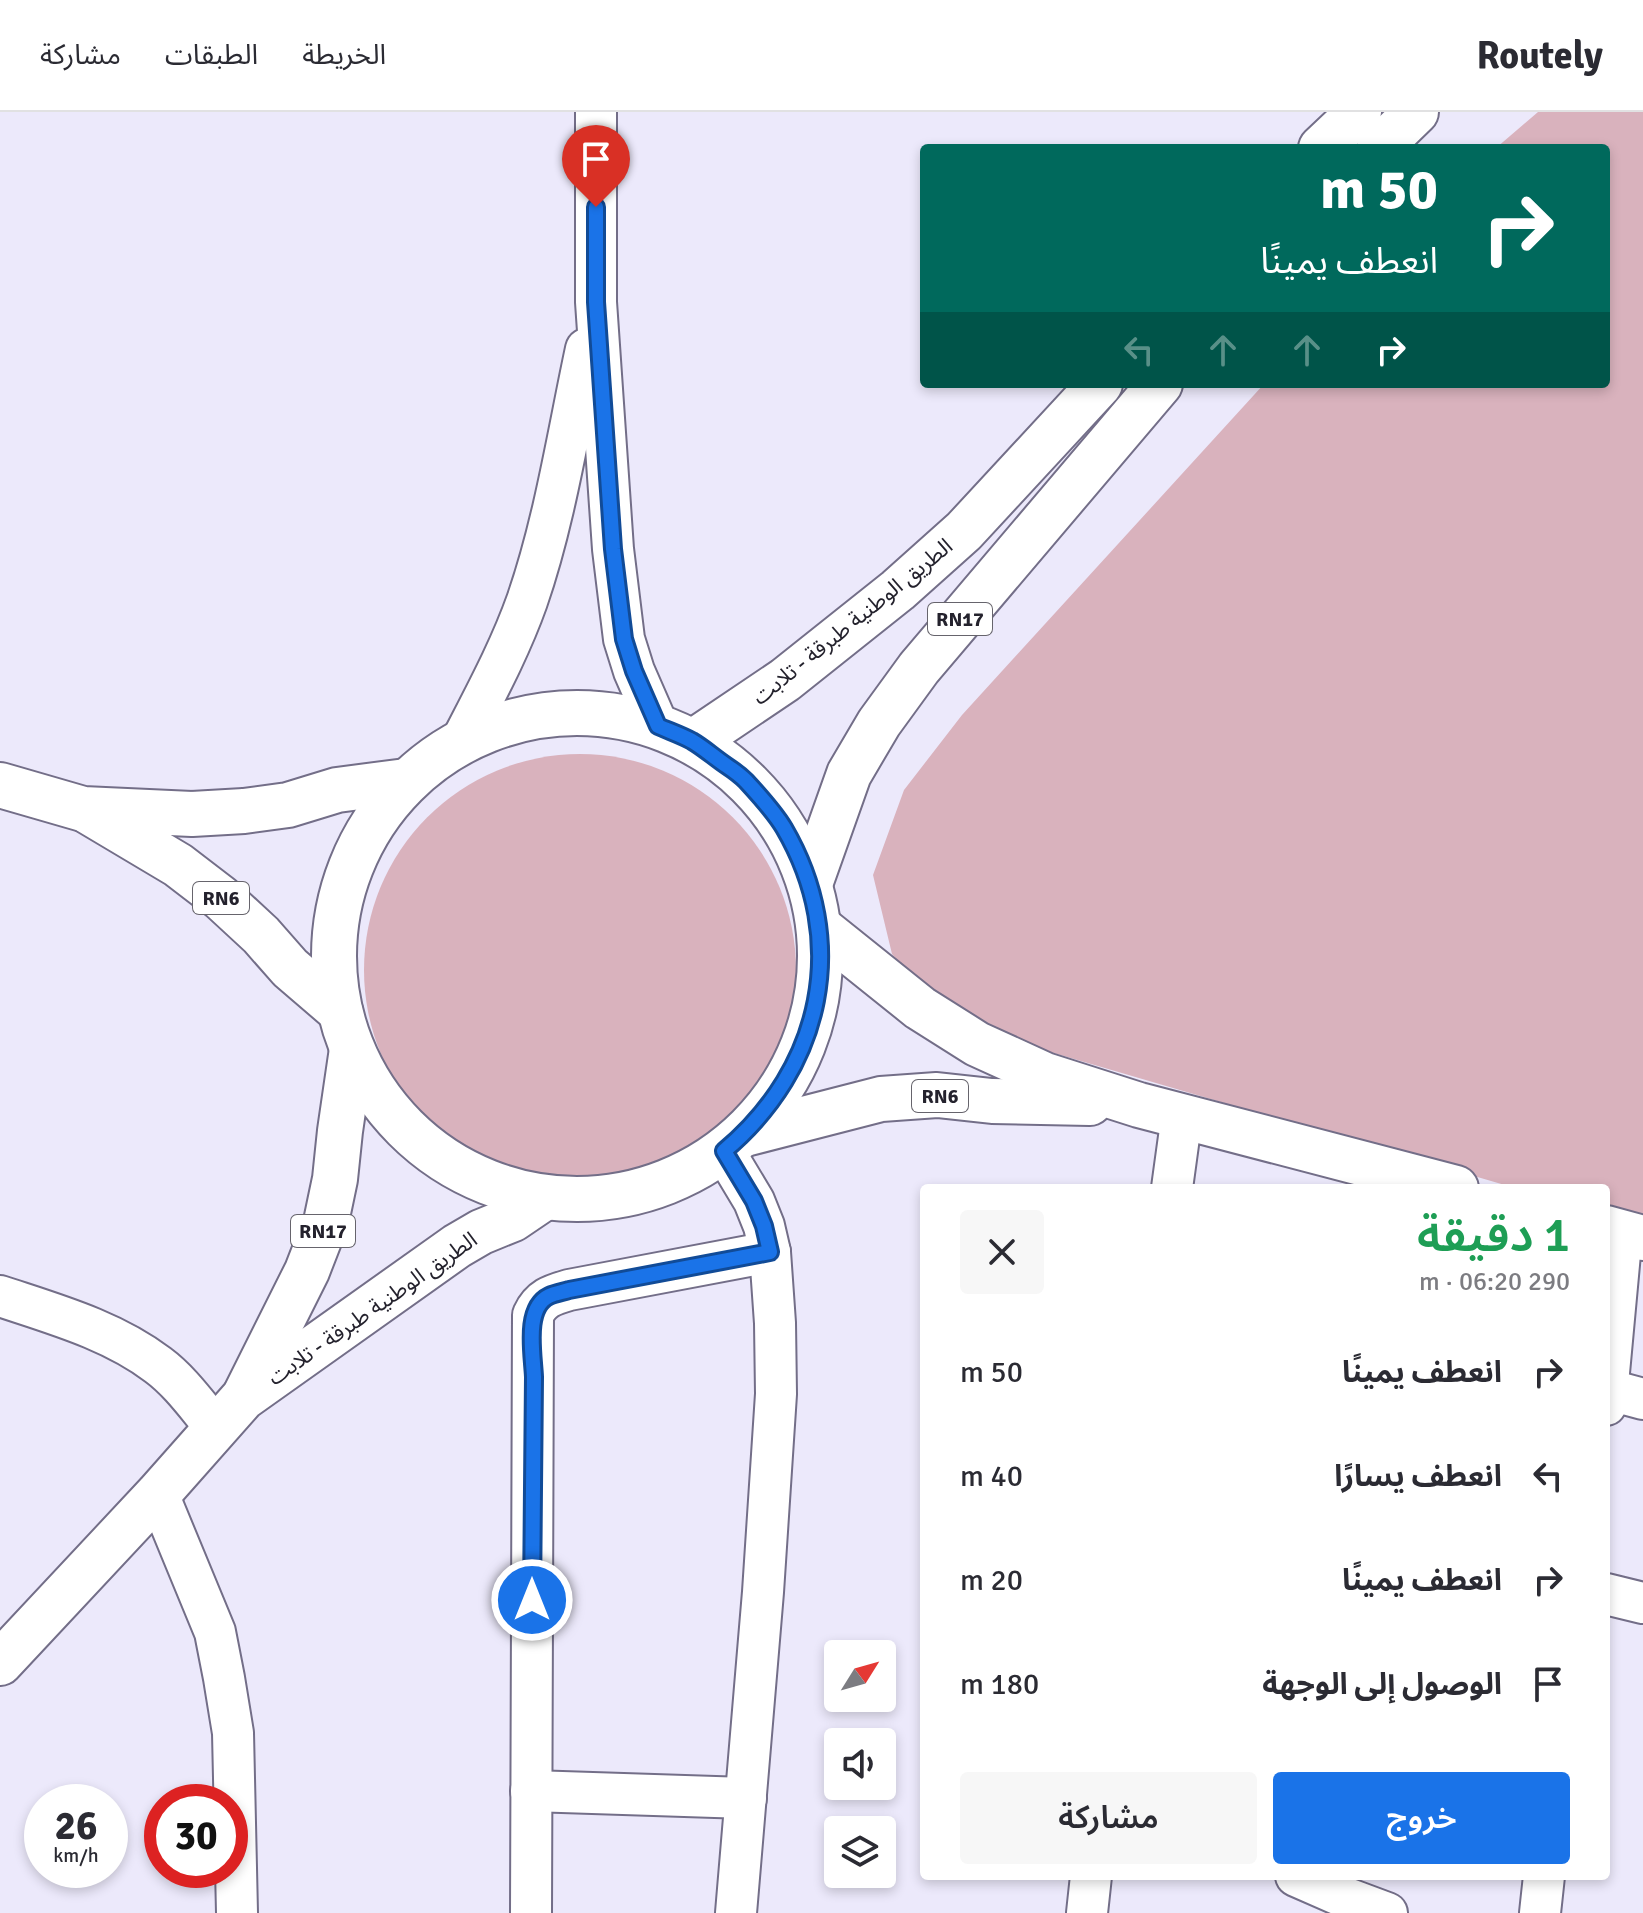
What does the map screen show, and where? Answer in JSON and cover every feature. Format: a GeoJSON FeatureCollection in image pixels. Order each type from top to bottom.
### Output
{"type":"FeatureCollection","features":[{"type":"Feature","properties":{"kind":"main road"},"geometry":{"type":"LineString","coordinates":[[1325,144],[1359,112]]}},
{"type":"Feature","properties":{"kind":"main road"},"geometry":{"type":"LineString","coordinates":[[1383,144],[1416,112]]}},
{"type":"Feature","properties":{"kind":"main road","name":"الطريق الوطنية طبرقة - تلابت"},"geometry":{"type":"LineString","coordinates":[[676,734],[785,680],[898,590],[964,531],[1096,388]]}},
{"type":"Feature","properties":{"kind":"main road","name":"RN17"},"geometry":{"type":"LineString","coordinates":[[810,884],[849,774],[879,723],[919,668],[1157,388]]}},
{"type":"Feature","properties":{"kind":"main road"},"geometry":{"type":"LineString","coordinates":[[592,713],[676,734],[744,778],[783,826],[810,884],[819,927],[820,983],[807,1039],[781,1090],[735,1142],[639,1193],[544,1198],[483,1181],[428,1149],[384,1104],[346,1030],[333,949],[343,887],[367,830],[406,781],[462,740],[525,717],[592,713]]}},
{"type":"Feature","properties":{"kind":"main road","name":"RN6"},"geometry":{"type":"LineString","coordinates":[[0,785],[83,809],[192,814],[288,805],[337,790],[406,781]]}},
{"type":"Feature","properties":{"kind":"main road","name":"RN6"},"geometry":{"type":"LineString","coordinates":[[83,809],[178,865],[221,898],[261,935],[346,1030]]}},
{"type":"Feature","properties":{"kind":"main road","name":"RN6"},"geometry":{"type":"LineString","coordinates":[[819,927],[920,1008],[977,1044],[1045,1075],[1139,1105],[1441,1184]]}},
{"type":"Feature","properties":{"kind":"main road","name":"الطريق الوطنية طبرقة - تلابت"},"geometry":{"type":"LineString","coordinates":[[230,1414],[307,1271],[326,1222],[340,1131],[346,1030]]}},
{"type":"Feature","properties":{"kind":"main road","name":"RN6"},"geometry":{"type":"LineString","coordinates":[[735,1142],[881,1099],[937,1095],[992,1101],[1139,1105]]}},
{"type":"Feature","properties":{"kind":"main road","name":"الطريق الوطنية طبرقة - تلابت"},"geometry":{"type":"LineString","coordinates":[[0,1663],[230,1414],[457,1246],[513,1219],[544,1198]]}},
{"type":"Feature","properties":{"kind":"street"},"geometry":{"type":"LineString","coordinates":[[596,112],[596,302],[613,549],[624,639],[634,671],[676,734]]}},
{"type":"Feature","properties":{"kind":"street"},"geometry":{"type":"LineString","coordinates":[[462,740],[497,672],[526,603],[543,547],[596,302]]}},
{"type":"Feature","properties":{"kind":"street"},"geometry":{"type":"LineString","coordinates":[[1173,1184],[1182,1115]]}},
{"type":"Feature","properties":{"kind":"street"},"geometry":{"type":"LineString","coordinates":[[735,1142],[770,1252],[776,1394],[736,1913]]}},
{"type":"Feature","properties":{"kind":"street"},"geometry":{"type":"LineString","coordinates":[[1616,1395],[1624,1233]]}},
{"type":"Feature","properties":{"kind":"street"},"geometry":{"type":"LineString","coordinates":[[531,1913],[533,1315],[538,1305],[559,1293],[770,1252]]}},
{"type":"Feature","properties":{"kind":"street"},"geometry":{"type":"LineString","coordinates":[[0,1296],[106,1334],[158,1365],[182,1386],[230,1414]]}},
{"type":"Feature","properties":{"kind":"street"},"geometry":{"type":"LineString","coordinates":[[158,1494],[215,1632],[224,1678],[233,1733],[237,1913]]}},
{"type":"Feature","properties":{"kind":"street"},"geometry":{"type":"LineString","coordinates":[[1610,1595],[1643,1603]]}},
{"type":"Feature","properties":{"kind":"street"},"geometry":{"type":"LineString","coordinates":[[531,1791],[746,1798]]}},
{"type":"Feature","properties":{"kind":"street"},"geometry":{"type":"LineString","coordinates":[[1087,1913],[1091,1880]]}},
{"type":"Feature","properties":{"kind":"street"},"geometry":{"type":"LineString","coordinates":[[1302,1880],[1343,1905],[1387,1913]]}},
{"type":"Feature","properties":{"kind":"shaded area"},"geometry":{"type":"Polygon","coordinates":[[[1538,112],[1643,112],[1643,1225],[1610,1216],[1610,1184],[1501,1184],[1002,1038],[939,1009],[892,954],[873,875],[904,790],[962,715],[1260,388],[1610,388],[1610,144],[1501,144],[1538,112]]]}},
{"type":"Feature","properties":{"kind":"shaded area"},"geometry":{"type":"Polygon","coordinates":[[[580,754],[622,758],[663,771],[700,790],[733,817],[760,850],[779,887],[792,928],[796,970],[792,1012],[779,1053],[760,1090],[733,1123],[700,1150],[663,1169],[622,1182],[580,1186],[538,1182],[497,1169],[460,1150],[427,1123],[400,1090],[381,1053],[368,1012],[364,970],[368,928],[381,887],[400,850],[427,817],[460,790],[497,771],[538,758],[580,754]]]}},
{"type":"Feature","properties":{"kind":"route"},"geometry":{"type":"LineString","coordinates":[[532,1600],[533,1315],[538,1305],[549,1296],[569,1290],[770,1252],[754,1201],[724,1151],[745,1134],[781,1090],[807,1039],[820,983],[819,927],[810,884],[783,826],[744,778],[693,742],[658,726],[624,639],[613,549],[596,302],[596,207]]}}]}
